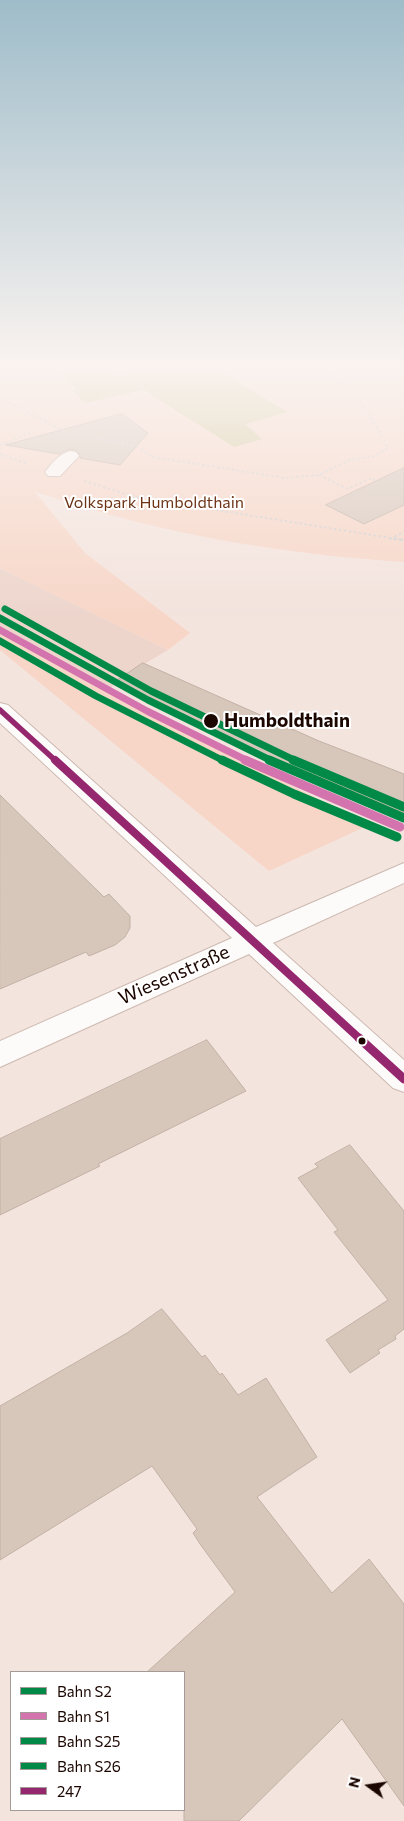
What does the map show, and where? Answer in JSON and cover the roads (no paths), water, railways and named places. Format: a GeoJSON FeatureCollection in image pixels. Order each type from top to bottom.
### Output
{"type":"FeatureCollection","features":[{"type":"Feature","properties":{"kind":"street"},"geometry":{"type":"LineString","coordinates":[[54,472],[70,456]]}},
{"type":"Feature","properties":{"kind":"street"},"geometry":{"type":"LineString","coordinates":[[0,710],[404,1079]]}},
{"type":"Feature","properties":{"kind":"street","name":"Wiesenstraße"},"geometry":{"type":"LineString","coordinates":[[0,1055],[404,872]]}},
{"type":"Feature","properties":{"kind":"rail line","name":"S25"},"geometry":{"type":"LineString","coordinates":[[5,609],[151,691],[251,741],[404,807]]}},
{"type":"Feature","properties":{"kind":"rail line","name":"S2"},"geometry":{"type":"LineString","coordinates":[[0,618],[98,674],[248,751],[351,797],[404,818]]}},
{"type":"Feature","properties":{"kind":"rail line","name":"S1"},"geometry":{"type":"LineString","coordinates":[[0,630],[97,685],[246,761],[400,827]]}},
{"type":"Feature","properties":{"kind":"rail line","name":"S26"},"geometry":{"type":"LineString","coordinates":[[0,641],[96,696],[194,747],[294,794],[397,837]]}},
{"type":"Feature","properties":{"kind":"place","name":"Humboldthain"},"geometry":{"type":"Point","coordinates":[211,721]}},
{"type":"Feature","properties":{"kind":"park label","name":"Volkspark Humboldthain"},"geometry":{"type":"Point","coordinates":[154,503]}}]}
